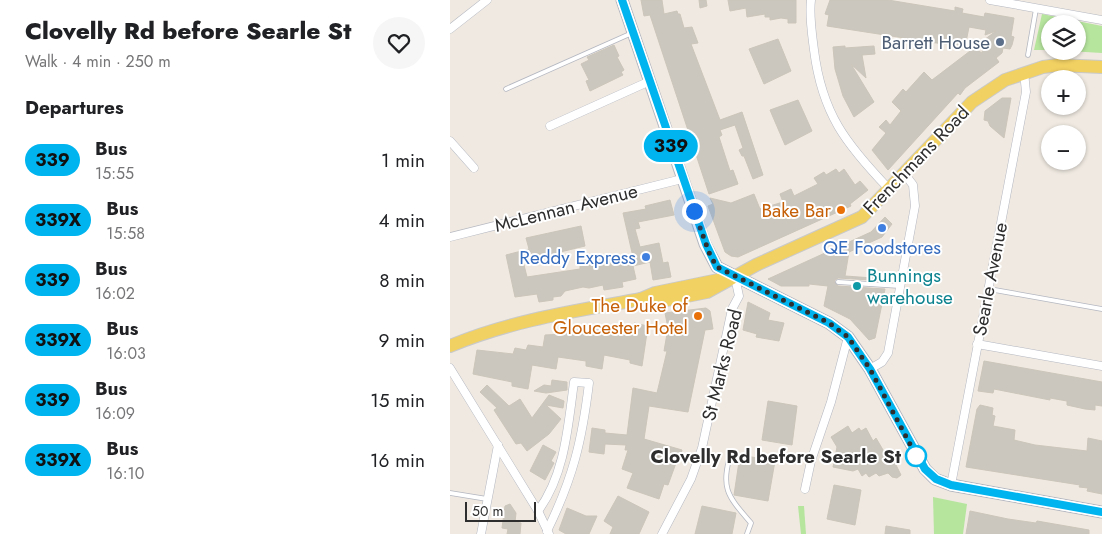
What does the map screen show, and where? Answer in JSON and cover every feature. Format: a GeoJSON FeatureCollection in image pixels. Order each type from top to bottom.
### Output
{"type":"FeatureCollection","features":[{"type":"Feature","properties":{"kind":"main road","name":"Frenchmans Road"},"geometry":{"type":"LineString","coordinates":[[450,346],[482,333],[515,323],[642,299],[656,293],[735,277],[862,217],[972,102],[1005,80],[1024,72],[1058,65],[1102,67]]}},
{"type":"Feature","properties":{"kind":"street"},"geometry":{"type":"LineString","coordinates":[[450,29],[487,0]]}},
{"type":"Feature","properties":{"kind":"street"},"geometry":{"type":"LineString","coordinates":[[622,0],[682,179],[710,255],[717,267],[829,323],[848,337],[870,369],[925,469],[936,479],[951,485],[1102,512]]}},
{"type":"Feature","properties":{"kind":"street"},"geometry":{"type":"LineString","coordinates":[[811,0],[812,30],[818,76],[828,108],[849,146],[889,189]]}},
{"type":"Feature","properties":{"kind":"street"},"geometry":{"type":"LineString","coordinates":[[990,0],[1102,20]]}},
{"type":"Feature","properties":{"kind":"street","name":"Searle Avenue"},"geometry":{"type":"LineString","coordinates":[[951,485],[1026,92],[1024,72]]}},
{"type":"Feature","properties":{"kind":"street"},"geometry":{"type":"LineString","coordinates":[[550,126],[650,81]]}},
{"type":"Feature","properties":{"kind":"street"},"geometry":{"type":"LineString","coordinates":[[450,141],[474,168]]}},
{"type":"Feature","properties":{"kind":"street"},"geometry":{"type":"LineString","coordinates":[[870,369],[882,362],[888,353],[916,198],[913,185],[904,173]]}},
{"type":"Feature","properties":{"kind":"street","name":"McLennan Avenue"},"geometry":{"type":"LineString","coordinates":[[450,237],[682,179]]}},
{"type":"Feature","properties":{"kind":"street","name":"St Marks Road"},"geometry":{"type":"LineString","coordinates":[[662,534],[690,479],[702,448],[732,310],[739,296],[735,277]]}},
{"type":"Feature","properties":{"kind":"street"},"geometry":{"type":"LineString","coordinates":[[805,489],[811,461],[831,402],[848,337]]}},
{"type":"Feature","properties":{"kind":"street"},"geometry":{"type":"LineString","coordinates":[[978,344],[1102,366]]}},
{"type":"Feature","properties":{"kind":"street"},"geometry":{"type":"LineString","coordinates":[[450,368],[538,511],[548,533]]}},
{"type":"Feature","properties":{"kind":"street"},"geometry":{"type":"LineString","coordinates":[[538,511],[545,501],[558,472],[567,434],[574,382],[589,383],[578,454],[563,500],[548,533]]}},
{"type":"Feature","properties":{"kind":"street"},"geometry":{"type":"LineString","coordinates":[[481,534],[498,445]]}},
{"type":"Feature","properties":{"kind":"lane"},"geometry":{"type":"LineString","coordinates":[[1028,54],[1036,8]]}},
{"type":"Feature","properties":{"kind":"lane"},"geometry":{"type":"LineString","coordinates":[[506,89],[633,32]]}},
{"type":"Feature","properties":{"kind":"lane"},"geometry":{"type":"LineString","coordinates":[[838,282],[900,286]]}},
{"type":"Feature","properties":{"kind":"lane"},"geometry":{"type":"LineString","coordinates":[[989,289],[1102,309]]}},
{"type":"Feature","properties":{"kind":"lane"},"geometry":{"type":"LineString","coordinates":[[731,451],[725,474],[726,487],[730,497],[751,523],[747,534]]}},
{"type":"Feature","properties":{"kind":"lane"},"geometry":{"type":"LineString","coordinates":[[450,493],[487,499]]}},
{"type":"Feature","properties":{"kind":"green space"},"geometry":{"type":"Polygon","coordinates":[[[1041,18],[1041,50],[1034,50],[1041,18]]]}},
{"type":"Feature","properties":{"kind":"green space"},"geometry":{"type":"Polygon","coordinates":[[[1086,23],[1102,26],[1102,53],[1086,52],[1086,23]]]}},
{"type":"Feature","properties":{"kind":"green space"},"geometry":{"type":"Polygon","coordinates":[[[933,497],[967,504],[963,534],[934,534],[933,497]]]}},
{"type":"Feature","properties":{"kind":"green space"},"geometry":{"type":"Polygon","coordinates":[[[798,506],[804,506],[806,534],[801,534],[798,506]]]}},
{"type":"Feature","properties":{"kind":"building"},"geometry":{"type":"Polygon","coordinates":[[[641,0],[662,0],[664,14],[677,11],[680,14],[684,28],[692,27],[698,43],[691,44],[720,120],[742,112],[763,175],[753,179],[744,156],[742,156],[739,150],[743,148],[735,125],[720,130],[722,135],[719,137],[730,171],[733,170],[738,184],[709,194],[650,15],[644,16],[641,0]]]}},
{"type":"Feature","properties":{"kind":"building"},"geometry":{"type":"Polygon","coordinates":[[[699,0],[706,0],[707,6],[700,8],[699,0]]]}},
{"type":"Feature","properties":{"kind":"building"},"geometry":{"type":"Polygon","coordinates":[[[728,0],[796,0],[796,23],[788,23],[788,19],[781,18],[770,20],[770,17],[765,17],[765,14],[747,17],[746,8],[730,11],[728,0]]]}},
{"type":"Feature","properties":{"kind":"building"},"geometry":{"type":"Polygon","coordinates":[[[830,0],[888,0],[955,11],[955,7],[963,9],[962,13],[984,17],[985,13],[1014,18],[1011,36],[1014,37],[1010,49],[1003,48],[1002,53],[996,58],[999,62],[965,88],[960,95],[958,93],[888,170],[872,150],[886,133],[879,127],[886,120],[890,125],[901,111],[892,102],[903,89],[906,92],[924,72],[932,80],[974,48],[982,53],[984,40],[996,31],[985,35],[986,30],[969,27],[966,42],[956,46],[827,26],[829,15],[825,14],[830,0]]]}},
{"type":"Feature","properties":{"kind":"building"},"geometry":{"type":"Polygon","coordinates":[[[778,39],[791,71],[764,84],[749,49],[778,39]]]}},
{"type":"Feature","properties":{"kind":"building"},"geometry":{"type":"Polygon","coordinates":[[[614,45],[619,56],[617,57],[624,70],[621,72],[623,75],[590,91],[586,81],[589,80],[581,64],[589,60],[587,57],[614,45]]]}},
{"type":"Feature","properties":{"kind":"building"},"geometry":{"type":"Polygon","coordinates":[[[845,46],[845,48],[874,46],[875,54],[862,55],[866,78],[851,64],[874,102],[854,117],[843,96],[835,69],[833,47],[845,46]]]}},
{"type":"Feature","properties":{"kind":"building"},"geometry":{"type":"Polygon","coordinates":[[[1002,98],[1011,98],[1004,138],[990,126],[988,121],[984,120],[985,111],[1002,98]]]}},
{"type":"Feature","properties":{"kind":"building"},"geometry":{"type":"Polygon","coordinates":[[[798,100],[812,131],[785,145],[770,110],[798,100]]]}},
{"type":"Feature","properties":{"kind":"building"},"geometry":{"type":"Polygon","coordinates":[[[836,169],[839,173],[844,169],[855,185],[860,181],[868,190],[850,204],[851,206],[738,257],[731,256],[725,252],[708,206],[713,204],[710,198],[731,203],[754,194],[760,209],[783,202],[780,194],[791,189],[794,196],[818,184],[814,178],[824,172],[826,175],[836,169]]]}},
{"type":"Feature","properties":{"kind":"building"},"geometry":{"type":"Polygon","coordinates":[[[670,200],[674,215],[638,222],[640,228],[635,229],[640,247],[659,243],[663,263],[668,262],[671,277],[653,280],[650,262],[633,266],[636,279],[622,282],[623,287],[604,290],[603,285],[589,288],[583,287],[565,291],[561,296],[553,297],[553,300],[539,302],[537,294],[515,297],[506,255],[529,249],[526,238],[581,226],[585,246],[523,261],[527,277],[580,269],[580,266],[608,260],[608,257],[616,255],[617,261],[633,257],[623,213],[646,209],[645,206],[670,200]]]}},
{"type":"Feature","properties":{"kind":"building","name":"Bunnings warehouse"},"geometry":{"type":"Polygon","coordinates":[[[885,217],[892,224],[882,237],[849,252],[845,276],[887,279],[887,281],[838,278],[834,281],[838,286],[885,289],[875,338],[869,340],[850,319],[824,306],[828,286],[809,284],[809,286],[781,286],[768,279],[871,232],[885,217]]]}},
{"type":"Feature","properties":{"kind":"building"},"geometry":{"type":"Polygon","coordinates":[[[748,302],[770,313],[768,320],[784,323],[779,341],[756,337],[757,334],[743,330],[748,302]]]}},
{"type":"Feature","properties":{"kind":"building"},"geometry":{"type":"Polygon","coordinates":[[[706,308],[710,311],[713,329],[705,330],[688,412],[649,406],[644,439],[682,450],[678,464],[676,463],[668,485],[664,484],[659,499],[627,488],[633,473],[622,469],[628,450],[625,450],[626,445],[605,444],[604,454],[589,452],[592,428],[605,430],[605,433],[627,435],[633,388],[657,393],[667,351],[664,351],[668,328],[665,313],[706,308]]]}},
{"type":"Feature","properties":{"kind":"building"},"geometry":{"type":"Polygon","coordinates":[[[634,323],[648,326],[642,366],[630,363],[630,360],[604,355],[602,369],[586,366],[586,361],[558,357],[556,369],[532,365],[528,389],[512,386],[512,382],[473,374],[477,350],[513,354],[515,348],[526,350],[528,345],[543,347],[545,335],[565,334],[565,331],[591,333],[592,329],[609,332],[610,327],[632,332],[634,323]]]}},
{"type":"Feature","properties":{"kind":"building"},"geometry":{"type":"Polygon","coordinates":[[[984,361],[1102,382],[1102,406],[1095,405],[1095,410],[1085,409],[1067,405],[1067,401],[1050,398],[1050,400],[994,389],[993,393],[978,391],[984,361]]]}},
{"type":"Feature","properties":{"kind":"building"},"geometry":{"type":"Polygon","coordinates":[[[552,380],[567,382],[567,390],[546,393],[534,391],[544,385],[551,386],[552,380]]]}},
{"type":"Feature","properties":{"kind":"building"},"geometry":{"type":"Polygon","coordinates":[[[487,385],[509,406],[520,399],[532,418],[549,395],[564,401],[563,408],[546,405],[561,419],[549,434],[527,451],[521,443],[516,444],[494,410],[497,408],[480,392],[487,385]]]}},
{"type":"Feature","properties":{"kind":"building"},"geometry":{"type":"Polygon","coordinates":[[[768,401],[797,406],[792,445],[762,440],[768,401]]]}},
{"type":"Feature","properties":{"kind":"building"},"geometry":{"type":"Polygon","coordinates":[[[980,405],[993,408],[992,415],[995,416],[993,426],[1015,430],[1014,440],[1035,445],[1087,451],[1088,438],[1102,441],[1102,494],[1087,491],[1088,488],[1079,487],[1080,485],[966,467],[977,409],[980,405]]]}},
{"type":"Feature","properties":{"kind":"building"},"geometry":{"type":"Polygon","coordinates":[[[848,426],[852,433],[859,428],[861,431],[866,428],[873,441],[876,438],[886,455],[891,455],[901,475],[897,478],[892,477],[888,473],[879,476],[876,473],[869,477],[866,473],[862,476],[858,469],[853,471],[833,467],[837,447],[831,437],[848,426]]]}},
{"type":"Feature","properties":{"kind":"building"},"geometry":{"type":"Polygon","coordinates":[[[543,445],[556,452],[551,461],[554,463],[545,480],[530,471],[543,445]]]}},
{"type":"Feature","properties":{"kind":"building"},"geometry":{"type":"Polygon","coordinates":[[[740,455],[775,461],[768,501],[734,495],[740,455]]]}},
{"type":"Feature","properties":{"kind":"building"},"geometry":{"type":"Polygon","coordinates":[[[834,485],[861,490],[855,525],[827,519],[834,485]]]}},
{"type":"Feature","properties":{"kind":"building"},"geometry":{"type":"Polygon","coordinates":[[[618,496],[649,512],[639,534],[610,534],[613,527],[604,521],[618,496]]]}},
{"type":"Feature","properties":{"kind":"building"},"geometry":{"type":"Polygon","coordinates":[[[510,504],[516,513],[515,522],[521,523],[520,534],[507,534],[508,529],[502,528],[505,506],[510,504]]]}},
{"type":"Feature","properties":{"kind":"building"},"geometry":{"type":"Polygon","coordinates":[[[702,506],[736,513],[732,534],[695,534],[702,506]]]}},
{"type":"Feature","properties":{"kind":"building"},"geometry":{"type":"Polygon","coordinates":[[[567,508],[586,516],[597,516],[589,534],[566,534],[559,530],[567,508]]]}},
{"type":"Feature","properties":{"kind":"building"},"geometry":{"type":"Polygon","coordinates":[[[970,511],[1008,519],[1036,523],[1037,521],[1089,530],[1089,534],[966,534],[970,511]]]}},
{"type":"Feature","properties":{"kind":"building"},"geometry":{"type":"Polygon","coordinates":[[[886,526],[910,530],[910,534],[885,534],[886,526]]]}},
{"type":"Feature","properties":{"kind":"bus line","name":"339"},"geometry":{"type":"LineString","coordinates":[[622,0],[682,179],[710,255],[717,267],[829,323],[848,337],[857,347],[870,369],[919,461],[936,479],[951,485],[1102,512]]}},
{"type":"Feature","properties":{"kind":"place","name":"Barrett House"},"geometry":{"type":"Point","coordinates":[1000,42]}},
{"type":"Feature","properties":{"kind":"place","name":"Bake Bar"},"geometry":{"type":"Point","coordinates":[841,210]}},
{"type":"Feature","properties":{"kind":"place","name":"QE Foodstores"},"geometry":{"type":"Point","coordinates":[882,228]}},
{"type":"Feature","properties":{"kind":"place","name":"Reddy Express"},"geometry":{"type":"Point","coordinates":[646,257]}},
{"type":"Feature","properties":{"kind":"place","name":"Bunnings warehouse"},"geometry":{"type":"Point","coordinates":[857,286]}},
{"type":"Feature","properties":{"kind":"place","name":"The Duke of Gloucester Hotel"},"geometry":{"type":"Point","coordinates":[698,316]}},
{"type":"Feature","properties":{"kind":"place","name":"Clovelly Rd before Searle St"},"geometry":{"type":"Point","coordinates":[916,456]}},
{"type":"Feature","properties":{"kind":"route"},"geometry":{"type":"LineString","coordinates":[[694,211],[710,255],[717,267],[829,323],[848,337],[857,347],[870,369],[919,461],[916,456]]}}]}
